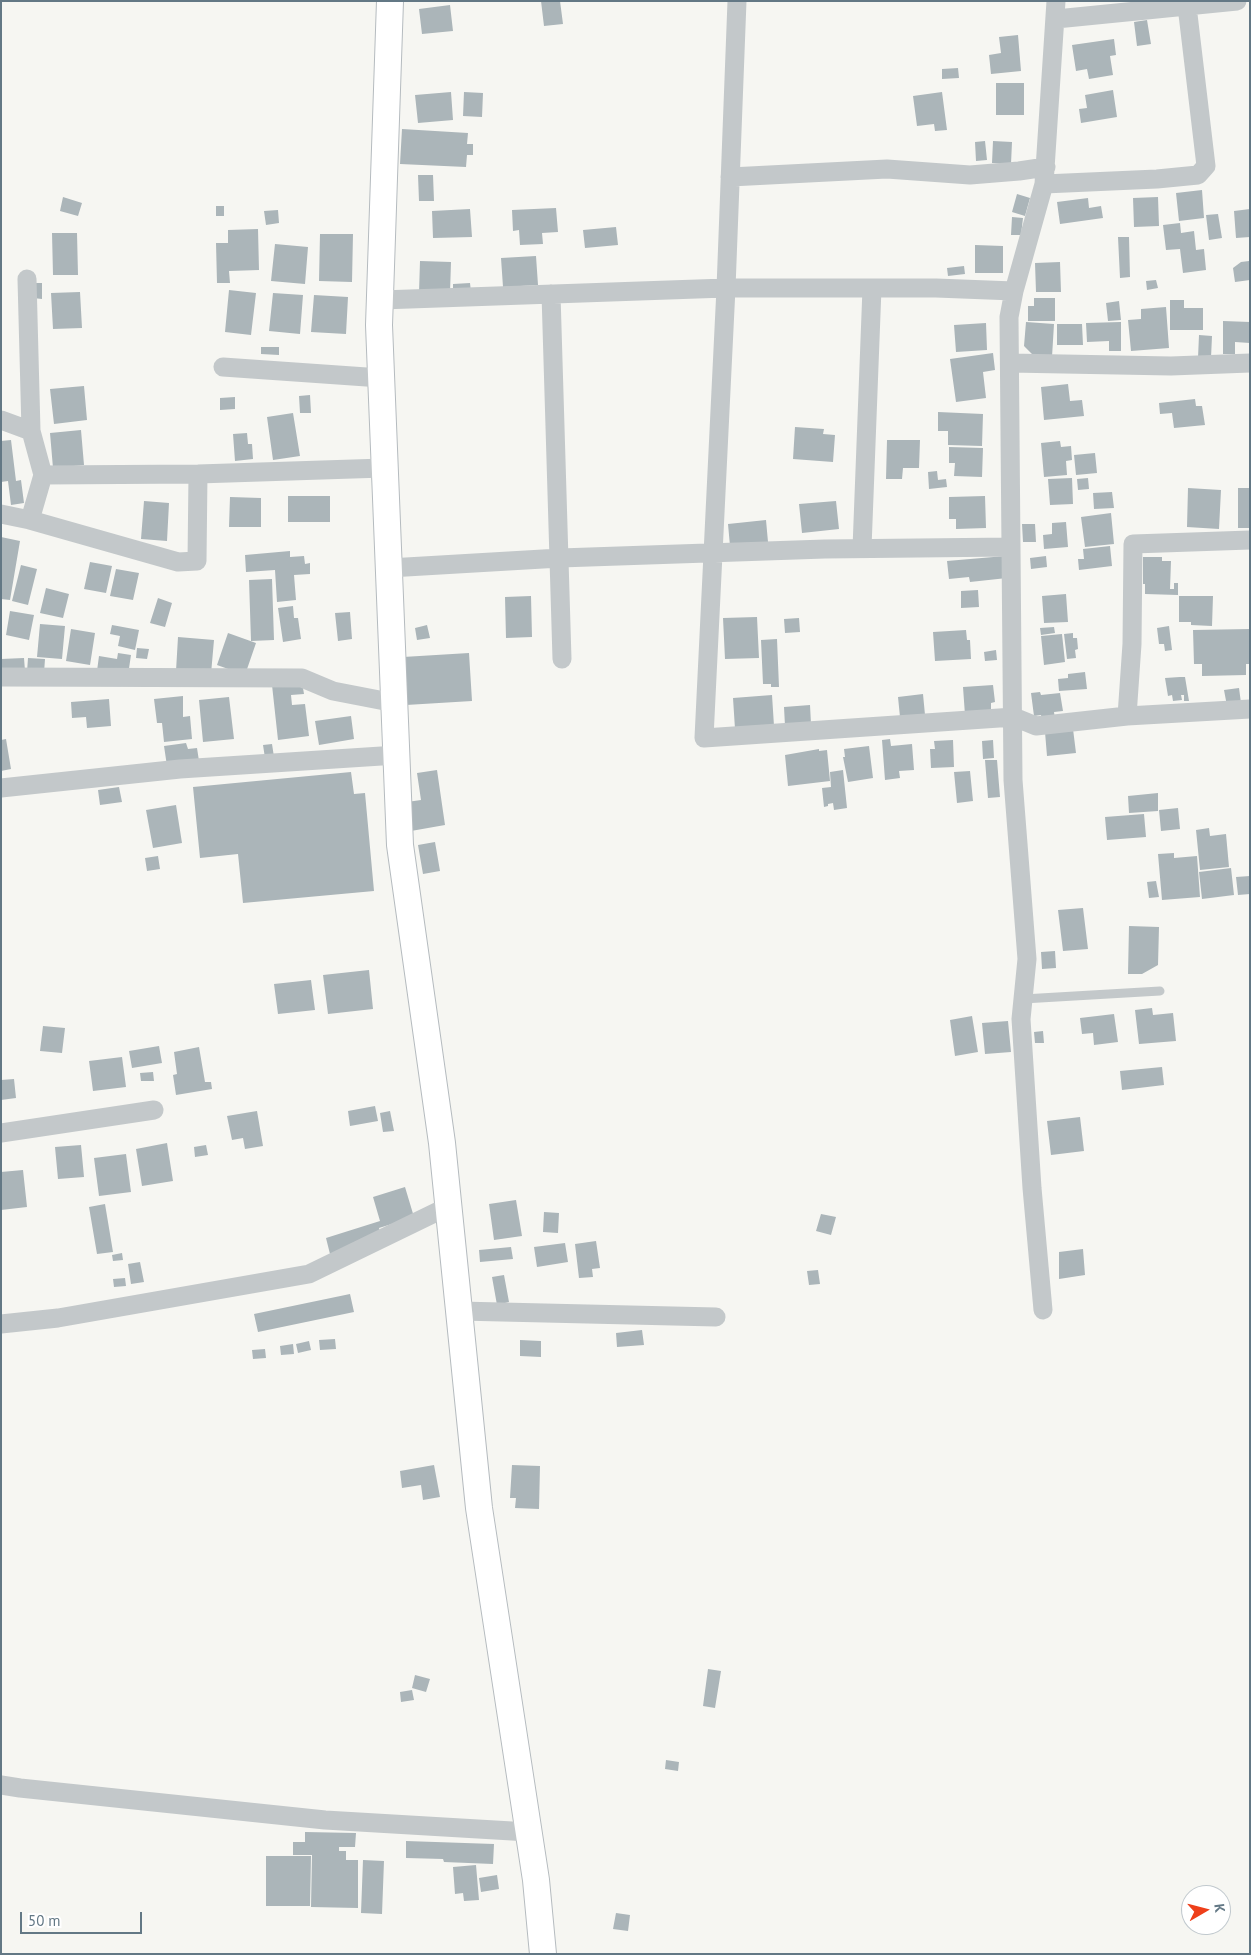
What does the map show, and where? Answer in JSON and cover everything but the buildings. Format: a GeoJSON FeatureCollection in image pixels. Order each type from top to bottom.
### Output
{"type":"FeatureCollection","features":[{"type":"Feature","properties":{"kind":"street"},"geometry":{"type":"LineString","coordinates":[[390,1],[379,325],[400,845],[442,1143],[479,1508],[536,1880],[543,1954]]}},
{"type":"Feature","properties":{"kind":"street"},"geometry":{"type":"LineString","coordinates":[[737,1],[726,288],[704,738],[1014,717],[1036,726],[1127,716],[1250,709]]}},
{"type":"Feature","properties":{"kind":"street"},"geometry":{"type":"LineString","coordinates":[[1043,1310],[1032,1188],[1021,1019],[1027,959],[1014,780],[1009,317],[1014,291],[1045,175],[1056,10],[1193,5],[1237,1]]}},
{"type":"Feature","properties":{"kind":"street"},"geometry":{"type":"LineString","coordinates":[[730,177],[886,169],[970,175],[1019,171],[1045,175],[1165,179],[1198,175],[1206,166],[1193,5]]}},
{"type":"Feature","properties":{"kind":"street"},"geometry":{"type":"LineString","coordinates":[[27,279],[31,431],[43,475],[30,520]]}},
{"type":"Feature","properties":{"kind":"street"},"geometry":{"type":"LineString","coordinates":[[381,300],[726,288],[936,288],[1014,291]]}},
{"type":"Feature","properties":{"kind":"street"},"geometry":{"type":"LineString","coordinates":[[862,548],[872,288]]}},
{"type":"Feature","properties":{"kind":"street"},"geometry":{"type":"LineString","coordinates":[[551,294],[562,659]]}},
{"type":"Feature","properties":{"kind":"street"},"geometry":{"type":"LineString","coordinates":[[1010,363],[1171,366],[1250,363]]}},
{"type":"Feature","properties":{"kind":"street"},"geometry":{"type":"LineString","coordinates":[[224,367],[381,378]]}},
{"type":"Feature","properties":{"kind":"street"},"geometry":{"type":"LineString","coordinates":[[1,420],[31,431]]}},
{"type":"Feature","properties":{"kind":"street"},"geometry":{"type":"LineString","coordinates":[[43,475],[198,474],[384,468]]}},
{"type":"Feature","properties":{"kind":"street"},"geometry":{"type":"LineString","coordinates":[[1,514],[30,520],[178,562],[198,561],[198,474]]}},
{"type":"Feature","properties":{"kind":"street"},"geometry":{"type":"LineString","coordinates":[[1127,716],[1132,644],[1133,544],[1250,540]]}},
{"type":"Feature","properties":{"kind":"street"},"geometry":{"type":"LineString","coordinates":[[389,568],[560,558],[862,548],[1011,547]]}},
{"type":"Feature","properties":{"kind":"street"},"geometry":{"type":"LineString","coordinates":[[1,677],[302,678],[333,691],[394,703]]}},
{"type":"Feature","properties":{"kind":"street"},"geometry":{"type":"LineString","coordinates":[[1,788],[180,769],[397,755]]}},
{"type":"Feature","properties":{"kind":"street"},"geometry":{"type":"LineString","coordinates":[[1,1133],[154,1110]]}},
{"type":"Feature","properties":{"kind":"street"},"geometry":{"type":"LineString","coordinates":[[1,1324],[58,1318],[309,1274],[449,1206]]}},
{"type":"Feature","properties":{"kind":"street"},"geometry":{"type":"LineString","coordinates":[[459,1311],[716,1317]]}},
{"type":"Feature","properties":{"kind":"street"},"geometry":{"type":"LineString","coordinates":[[1,1785],[325,1820],[529,1832]]}},
{"type":"Feature","properties":{"kind":"lane"},"geometry":{"type":"LineString","coordinates":[[1023,999],[1160,991]]}}]}
